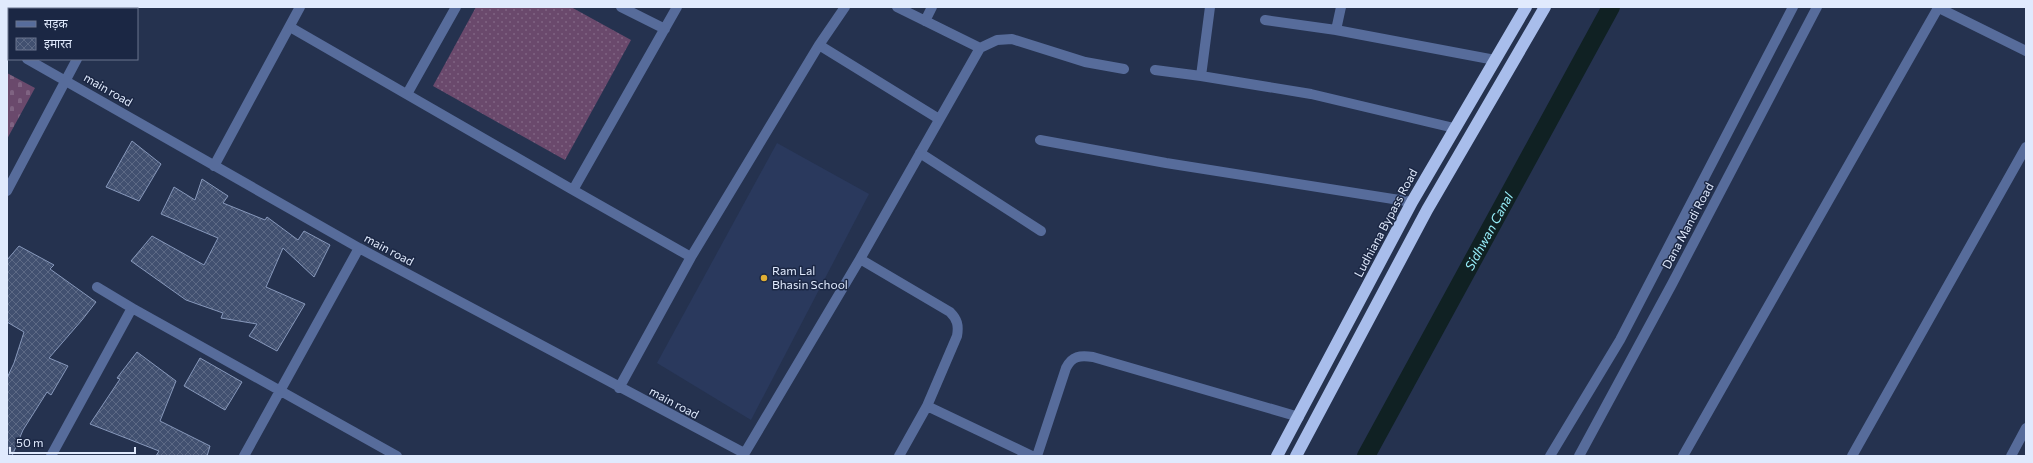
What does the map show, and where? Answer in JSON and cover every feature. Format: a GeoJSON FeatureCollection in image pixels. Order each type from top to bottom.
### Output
{"type":"FeatureCollection","features":[{"type":"Feature","properties":{"kind":"highway","name":"Ludhiana Bypass Road"},"geometry":{"type":"LineString","coordinates":[[1277,456],[1412,202],[1526,7]]}},
{"type":"Feature","properties":{"kind":"highway"},"geometry":{"type":"LineString","coordinates":[[1296,456],[1427,210],[1545,7]]}},
{"type":"Feature","properties":{"kind":"street"},"geometry":{"type":"LineString","coordinates":[[214,166],[300,7]]}},
{"type":"Feature","properties":{"kind":"street"},"geometry":{"type":"LineString","coordinates":[[407,94],[456,7]]}},
{"type":"Feature","properties":{"kind":"street"},"geometry":{"type":"LineString","coordinates":[[621,7],[665,29]]}},
{"type":"Feature","properties":{"kind":"street"},"geometry":{"type":"LineString","coordinates":[[573,190],[677,7]]}},
{"type":"Feature","properties":{"kind":"street"},"geometry":{"type":"LineString","coordinates":[[619,388],[691,257],[819,46],[846,7]]}},
{"type":"Feature","properties":{"kind":"street"},"geometry":{"type":"LineString","coordinates":[[898,7],[980,48]]}},
{"type":"Feature","properties":{"kind":"street"},"geometry":{"type":"LineString","coordinates":[[925,21],[932,7]]}},
{"type":"Feature","properties":{"kind":"street"},"geometry":{"type":"LineString","coordinates":[[1201,76],[1210,7]]}},
{"type":"Feature","properties":{"kind":"street"},"geometry":{"type":"LineString","coordinates":[[1336,30],[1341,7]]}},
{"type":"Feature","properties":{"kind":"street"},"geometry":{"type":"LineString","coordinates":[[1550,456],[1620,340],[1793,7]]}},
{"type":"Feature","properties":{"kind":"street","name":"Dana Mandi Road"},"geometry":{"type":"LineString","coordinates":[[1579,456],[1662,305],[1817,7]]}},
{"type":"Feature","properties":{"kind":"street"},"geometry":{"type":"LineString","coordinates":[[1683,456],[1937,7],[2026,51]]}},
{"type":"Feature","properties":{"kind":"street"},"geometry":{"type":"LineString","coordinates":[[1265,20],[1336,30],[1495,60]]}},
{"type":"Feature","properties":{"kind":"street"},"geometry":{"type":"LineString","coordinates":[[290,27],[691,257]]}},
{"type":"Feature","properties":{"kind":"street"},"geometry":{"type":"LineString","coordinates":[[743,455],[860,259],[980,48],[997,40],[1012,39],[1078,60],[1124,69]]}},
{"type":"Feature","properties":{"kind":"street"},"geometry":{"type":"LineString","coordinates":[[819,46],[939,119]]}},
{"type":"Feature","properties":{"kind":"street","name":"main road"},"geometry":{"type":"LineString","coordinates":[[29,60],[359,248],[743,455]]}},
{"type":"Feature","properties":{"kind":"street"},"geometry":{"type":"LineString","coordinates":[[7,190],[76,60]]}},
{"type":"Feature","properties":{"kind":"street"},"geometry":{"type":"LineString","coordinates":[[1155,70],[1312,94],[1454,128]]}},
{"type":"Feature","properties":{"kind":"street"},"geometry":{"type":"LineString","coordinates":[[1040,140],[1166,163],[1412,202]]}},
{"type":"Feature","properties":{"kind":"street"},"geometry":{"type":"LineString","coordinates":[[1852,456],[2026,147]]}},
{"type":"Feature","properties":{"kind":"street"},"geometry":{"type":"LineString","coordinates":[[920,153],[1041,231]]}},
{"type":"Feature","properties":{"kind":"street"},"geometry":{"type":"LineString","coordinates":[[244,456],[359,248]]}},
{"type":"Feature","properties":{"kind":"street"},"geometry":{"type":"LineString","coordinates":[[860,259],[950,312],[955,316],[958,324],[958,336],[927,406],[900,456]]}},
{"type":"Feature","properties":{"kind":"street"},"geometry":{"type":"LineString","coordinates":[[96,287],[397,456]]}},
{"type":"Feature","properties":{"kind":"street"},"geometry":{"type":"LineString","coordinates":[[51,456],[132,308]]}},
{"type":"Feature","properties":{"kind":"street"},"geometry":{"type":"LineString","coordinates":[[1037,456],[1066,368],[1069,362],[1077,356],[1094,357],[1299,417]]}},
{"type":"Feature","properties":{"kind":"street"},"geometry":{"type":"LineString","coordinates":[[927,406],[1032,456]]}},
{"type":"Feature","properties":{"kind":"street"},"geometry":{"type":"LineString","coordinates":[[2011,456],[2026,428]]}},
{"type":"Feature","properties":{"kind":"shaded area","name":"Ram Lal Bhasin School"},"geometry":{"type":"Polygon","coordinates":[[[777,143],[869,194],[751,420],[657,363],[777,143]]]}},
{"type":"Feature","properties":{"kind":"green space"},"geometry":{"type":"Polygon","coordinates":[[[13,7],[77,7],[76,8],[13,7]]]}},
{"type":"Feature","properties":{"kind":"green space"},"geometry":{"type":"Polygon","coordinates":[[[476,7],[571,7],[631,40],[565,160],[433,86],[476,7]]]}},
{"type":"Feature","properties":{"kind":"green space"},"geometry":{"type":"Polygon","coordinates":[[[7,73],[35,88],[7,139],[7,73]]]}},
{"type":"Feature","properties":{"kind":"building"},"geometry":{"type":"Polygon","coordinates":[[[132,141],[161,164],[139,201],[106,187],[132,141]]]}},
{"type":"Feature","properties":{"kind":"building"},"geometry":{"type":"Polygon","coordinates":[[[202,179],[228,196],[223,203],[265,220],[267,217],[298,240],[304,231],[330,245],[314,277],[283,248],[266,287],[305,304],[277,351],[249,336],[257,324],[221,318],[223,313],[186,300],[131,261],[152,236],[204,265],[218,238],[161,214],[174,187],[195,200],[202,179]]]}},
{"type":"Feature","properties":{"kind":"building"},"geometry":{"type":"Polygon","coordinates":[[[19,246],[54,265],[50,269],[96,302],[49,358],[68,366],[51,395],[47,392],[23,430],[12,456],[7,456],[7,378],[14,363],[24,332],[7,322],[7,260],[19,246]]]}},
{"type":"Feature","properties":{"kind":"building"},"geometry":{"type":"Polygon","coordinates":[[[137,352],[176,381],[160,421],[210,446],[207,456],[156,456],[159,451],[90,424],[120,379],[117,378],[137,352]]]}},
{"type":"Feature","properties":{"kind":"building"},"geometry":{"type":"Polygon","coordinates":[[[200,358],[242,382],[225,410],[184,386],[200,358]]]}},
{"type":"Feature","properties":{"kind":"waterway","name":"Sidhwan Canal"},"geometry":{"type":"LineString","coordinates":[[1366,456],[1611,7]]}},
{"type":"Feature","properties":{"kind":"place","name":"Ram Lal Bhasin School"},"geometry":{"type":"Point","coordinates":[764,278]}}]}
